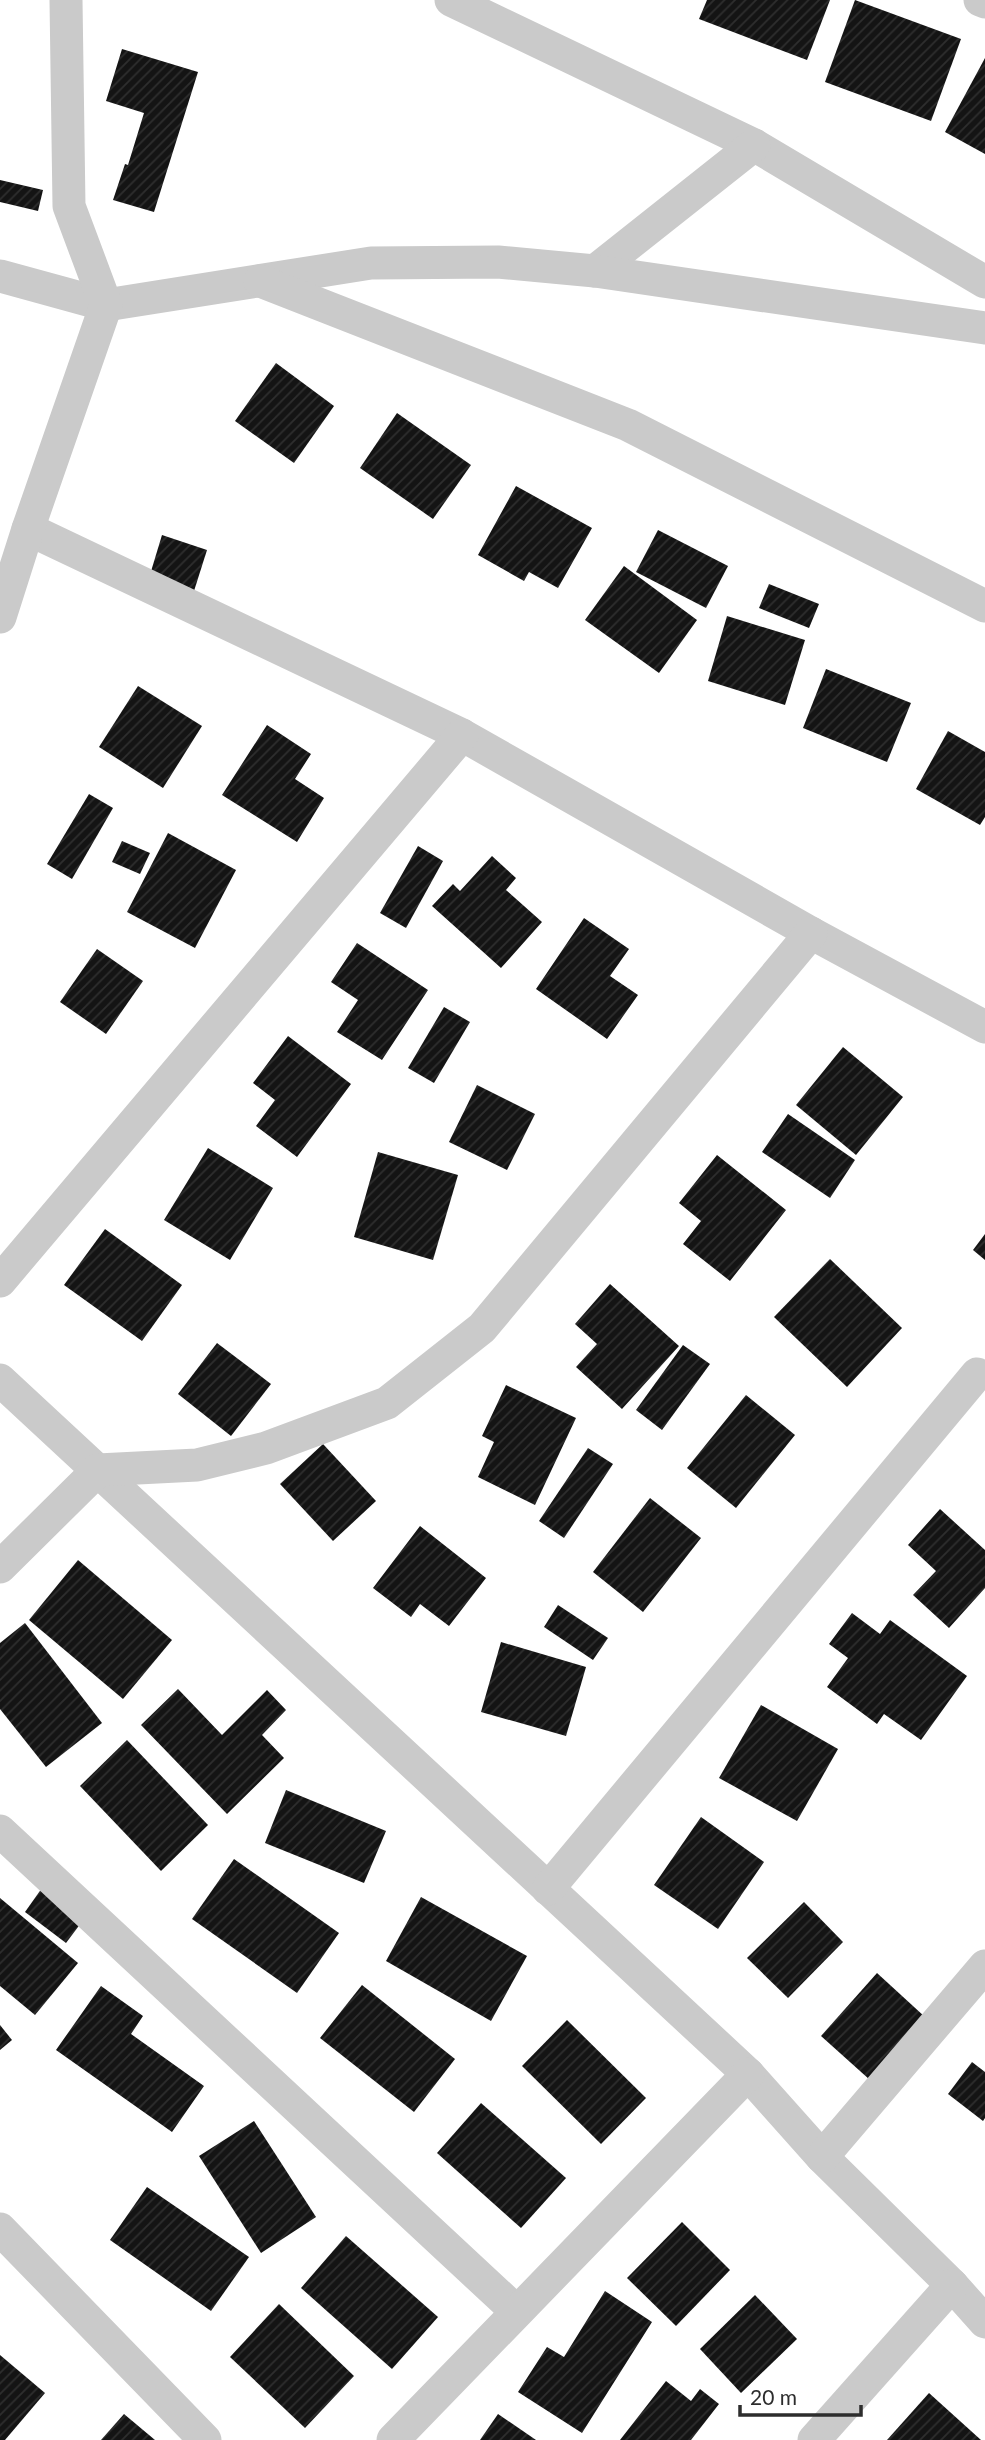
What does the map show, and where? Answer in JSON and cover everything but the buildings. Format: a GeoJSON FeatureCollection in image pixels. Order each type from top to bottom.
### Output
{"type":"FeatureCollection","features":[{"type":"Feature","properties":{"kind":"street"},"geometry":{"type":"LineString","coordinates":[[0,617],[106,305],[69,206],[66,0]]}},
{"type":"Feature","properties":{"kind":"street"},"geometry":{"type":"LineString","coordinates":[[451,0],[754,145],[985,282]]}},
{"type":"Feature","properties":{"kind":"street"},"geometry":{"type":"LineString","coordinates":[[595,271],[754,145]]}},
{"type":"Feature","properties":{"kind":"street"},"geometry":{"type":"LineString","coordinates":[[0,276],[106,305],[371,263],[498,262],[595,271],[985,328]]}},
{"type":"Feature","properties":{"kind":"street"},"geometry":{"type":"LineString","coordinates":[[257,281],[628,425],[985,606]]}},
{"type":"Feature","properties":{"kind":"street"},"geometry":{"type":"LineString","coordinates":[[28,529],[462,734],[811,933],[985,1027]]}},
{"type":"Feature","properties":{"kind":"street"},"geometry":{"type":"LineString","coordinates":[[0,1281],[462,734]]}},
{"type":"Feature","properties":{"kind":"street"},"geometry":{"type":"LineString","coordinates":[[0,1567],[98,1470],[197,1465],[266,1448],[387,1403],[482,1328],[811,933]]}},
{"type":"Feature","properties":{"kind":"street"},"geometry":{"type":"LineString","coordinates":[[548,1889],[977,1374]]}},
{"type":"Feature","properties":{"kind":"street"},"geometry":{"type":"LineString","coordinates":[[0,1380],[748,2074],[822,2157],[952,2285],[985,2322]]}},
{"type":"Feature","properties":{"kind":"street"},"geometry":{"type":"LineString","coordinates":[[0,1831],[516,2311]]}},
{"type":"Feature","properties":{"kind":"street"},"geometry":{"type":"LineString","coordinates":[[822,2157],[985,1966]]}},
{"type":"Feature","properties":{"kind":"street"},"geometry":{"type":"LineString","coordinates":[[393,2440],[748,2074]]}},
{"type":"Feature","properties":{"kind":"street"},"geometry":{"type":"LineString","coordinates":[[0,2229],[205,2440]]}},
{"type":"Feature","properties":{"kind":"street"},"geometry":{"type":"LineString","coordinates":[[814,2440],[952,2285]]}}]}
